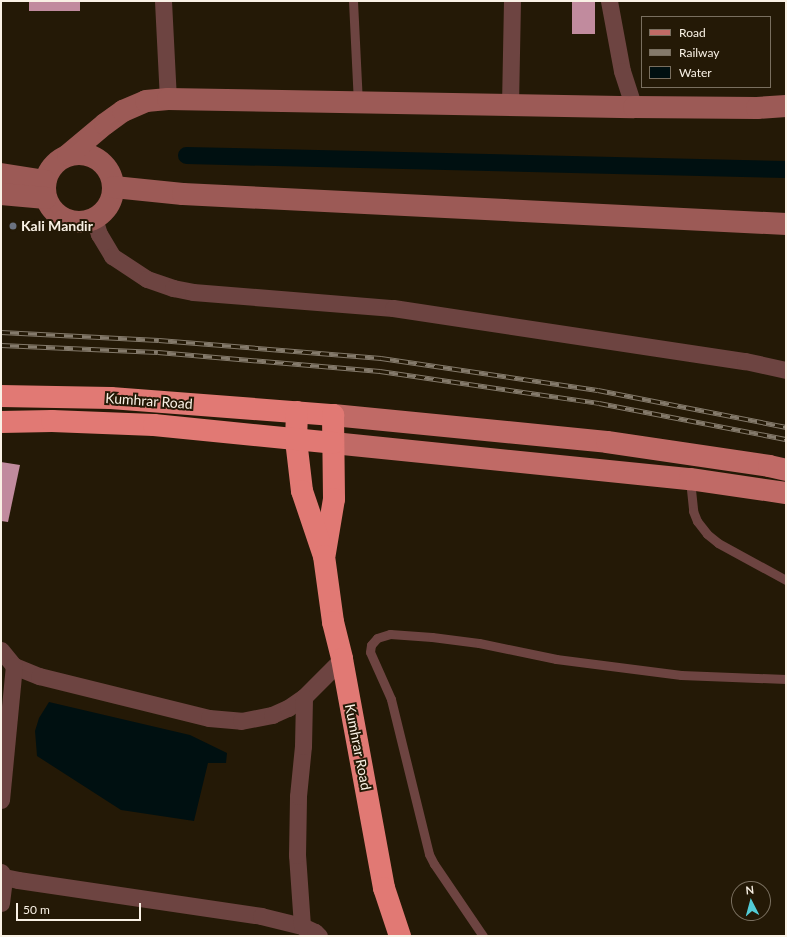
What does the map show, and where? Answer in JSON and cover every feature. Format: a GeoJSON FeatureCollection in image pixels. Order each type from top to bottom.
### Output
{"type":"FeatureCollection","features":[{"type":"Feature","properties":{"kind":"highway","name":"Kumhrar Road"},"geometry":{"type":"LineString","coordinates":[[1,396],[111,398],[333,415],[334,499],[324,556]]}},
{"type":"Feature","properties":{"kind":"highway","name":"Kumhrar Road"},"geometry":{"type":"LineString","coordinates":[[297,412],[296,440],[302,491],[324,556],[333,622],[342,659],[384,888],[400,936]]}},
{"type":"Feature","properties":{"kind":"highway","name":"Kumhrar Road"},"geometry":{"type":"LineString","coordinates":[[1,422],[52,421],[154,425],[333,443]]}},
{"type":"Feature","properties":{"kind":"main road"},"geometry":{"type":"LineString","coordinates":[[333,415],[607,442],[769,466],[786,470]]}},
{"type":"Feature","properties":{"kind":"main road"},"geometry":{"type":"LineString","coordinates":[[333,443],[690,479],[786,493]]}},
{"type":"Feature","properties":{"kind":"street"},"geometry":{"type":"LineString","coordinates":[[163,1],[168,99]]}},
{"type":"Feature","properties":{"kind":"street"},"geometry":{"type":"LineString","coordinates":[[510,105],[512,1]]}},
{"type":"Feature","properties":{"kind":"street"},"geometry":{"type":"LineString","coordinates":[[609,1],[622,71],[634,107]]}},
{"type":"Feature","properties":{"kind":"street"},"geometry":{"type":"LineString","coordinates":[[68,155],[79,153],[96,158],[105,165],[112,175],[114,187],[112,199],[106,209],[94,218],[79,222],[67,220],[52,209],[45,189],[48,172],[58,160],[68,155],[104,124],[123,111],[146,101],[168,99],[757,108],[786,106]]}},
{"type":"Feature","properties":{"kind":"street"},"geometry":{"type":"LineString","coordinates":[[1,174],[45,189]]}},
{"type":"Feature","properties":{"kind":"street"},"geometry":{"type":"LineString","coordinates":[[114,187],[183,194],[786,224]]}},
{"type":"Feature","properties":{"kind":"street"},"geometry":{"type":"LineString","coordinates":[[1,194],[45,189]]}},
{"type":"Feature","properties":{"kind":"street"},"geometry":{"type":"LineString","coordinates":[[94,218],[104,245],[112,256],[147,279],[173,288],[193,292],[393,308],[745,361],[786,370]]}},
{"type":"Feature","properties":{"kind":"street"},"geometry":{"type":"LineString","coordinates":[[1,650],[14,666],[39,676],[209,718],[241,722],[272,715],[288,708],[304,697],[342,659]]}},
{"type":"Feature","properties":{"kind":"street"},"geometry":{"type":"LineString","coordinates":[[1,800],[14,666]]}},
{"type":"Feature","properties":{"kind":"street"},"geometry":{"type":"LineString","coordinates":[[302,926],[297,849],[298,796],[303,746],[304,697]]}},
{"type":"Feature","properties":{"kind":"street"},"geometry":{"type":"LineString","coordinates":[[1,903],[3,875],[261,916],[302,926],[315,932],[319,936]]}},
{"type":"Feature","properties":{"kind":"lane"},"geometry":{"type":"LineString","coordinates":[[352,1],[358,102]]}},
{"type":"Feature","properties":{"kind":"lane"},"geometry":{"type":"LineString","coordinates":[[690,479],[693,511],[697,521],[707,534],[718,543],[786,580]]}},
{"type":"Feature","properties":{"kind":"lane"},"geometry":{"type":"LineString","coordinates":[[483,936],[428,854],[390,699],[370,652],[371,645],[377,638],[390,634],[424,636],[479,643],[556,659],[673,674],[786,679]]}},
{"type":"Feature","properties":{"kind":"water"},"geometry":{"type":"Polygon","coordinates":[[[49,702],[190,735],[227,753],[226,763],[208,763],[194,821],[121,810],[37,756],[35,731],[39,718],[49,702]]]}},
{"type":"Feature","properties":{"kind":"building"},"geometry":{"type":"Polygon","coordinates":[[[29,1],[80,1],[80,11],[29,11],[29,1]]]}},
{"type":"Feature","properties":{"kind":"building"},"geometry":{"type":"Polygon","coordinates":[[[572,1],[595,1],[595,34],[572,34],[572,1]]]}},
{"type":"Feature","properties":{"kind":"building"},"geometry":{"type":"Polygon","coordinates":[[[1,462],[20,465],[8,522],[1,521],[1,462]]]}},
{"type":"Feature","properties":{"kind":"waterway"},"geometry":{"type":"LineString","coordinates":[[186,155],[786,169]]}},
{"type":"Feature","properties":{"kind":"railway"},"geometry":{"type":"LineString","coordinates":[[1,332],[159,340],[381,358],[598,390],[786,427]]}},
{"type":"Feature","properties":{"kind":"railway"},"geometry":{"type":"LineString","coordinates":[[1,345],[158,352],[380,371],[599,403],[786,439]]}},
{"type":"Feature","properties":{"kind":"place","name":"Kali Mandir"},"geometry":{"type":"Point","coordinates":[13,226]}}]}
